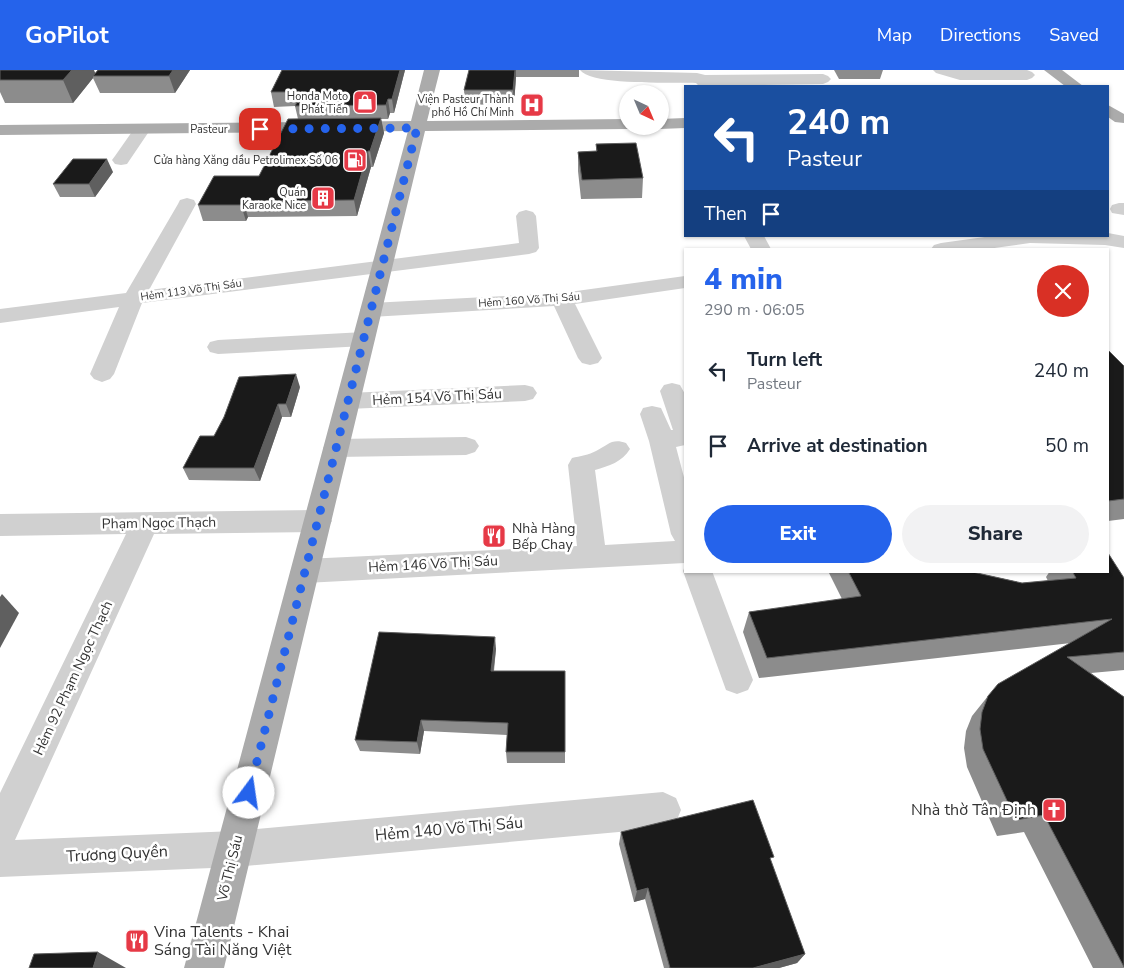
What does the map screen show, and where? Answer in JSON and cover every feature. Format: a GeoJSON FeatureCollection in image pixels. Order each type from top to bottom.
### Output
{"type":"FeatureCollection","features":[{"type":"Feature","properties":{"kind":"main road","name":"Võ Thị Sáu"},"geometry":{"type":"LineString","coordinates":[[204,968],[432,70]]}},
{"type":"Feature","properties":{"kind":"main road"},"geometry":{"type":"LineString","coordinates":[[1052,70],[1074,85]]}},
{"type":"Feature","properties":{"kind":"main road","name":"Pasteur"},"geometry":{"type":"LineString","coordinates":[[0,130],[417,128],[619,124]]}},
{"type":"Feature","properties":{"kind":"main road"},"geometry":{"type":"LineString","coordinates":[[669,124],[684,124]]}},
{"type":"Feature","properties":{"kind":"street"},"geometry":{"type":"LineString","coordinates":[[588,70],[596,75],[697,78],[706,83],[823,78]]}},
{"type":"Feature","properties":{"kind":"street"},"geometry":{"type":"LineString","coordinates":[[941,70],[960,75],[1027,75]]}},
{"type":"Feature","properties":{"kind":"street"},"geometry":{"type":"LineString","coordinates":[[121,160],[142,130]]}},
{"type":"Feature","properties":{"kind":"street"},"geometry":{"type":"LineString","coordinates":[[102,374],[133,298],[187,204]]}},
{"type":"Feature","properties":{"kind":"street","name":"Hẻm 113 Võ Thị Sáu"},"geometry":{"type":"LineString","coordinates":[[0,316],[276,278],[382,267],[528,248],[526,216]]}},
{"type":"Feature","properties":{"kind":"street"},"geometry":{"type":"LineString","coordinates":[[948,248],[1030,237],[1105,239],[1124,242]]}},
{"type":"Feature","properties":{"kind":"street","name":"Hẻm 160 Võ Thị Sáu"},"geometry":{"type":"LineString","coordinates":[[371,310],[562,299],[684,282]]}},
{"type":"Feature","properties":{"kind":"street"},"geometry":{"type":"LineString","coordinates":[[562,299],[590,358]]}},
{"type":"Feature","properties":{"kind":"street"},"geometry":{"type":"LineString","coordinates":[[218,347],[364,339]]}},
{"type":"Feature","properties":{"kind":"street"},"geometry":{"type":"LineString","coordinates":[[672,392],[684,425]]}},
{"type":"Feature","properties":{"kind":"street","name":"Hẻm 154 Võ Thị Sáu"},"geometry":{"type":"LineString","coordinates":[[348,401],[497,405],[525,393]]}},
{"type":"Feature","properties":{"kind":"street"},"geometry":{"type":"LineString","coordinates":[[652,414],[673,438],[684,526]]}},
{"type":"Feature","properties":{"kind":"street"},"geometry":{"type":"LineString","coordinates":[[336,448],[466,446]]}},
{"type":"Feature","properties":{"kind":"street"},"geometry":{"type":"LineString","coordinates":[[592,556],[581,465],[604,458],[617,449]]}},
{"type":"Feature","properties":{"kind":"street","name":"Phạm Ngọc Thạch"},"geometry":{"type":"LineString","coordinates":[[0,525],[318,521]]}},
{"type":"Feature","properties":{"kind":"street","name":"Hẻm 92 Phạm Ngọc Thạch"},"geometry":{"type":"LineString","coordinates":[[0,832],[145,523]]}},
{"type":"Feature","properties":{"kind":"street","name":"Hẻm 146 Võ Thị Sáu"},"geometry":{"type":"LineString","coordinates":[[305,572],[684,552]]}},
{"type":"Feature","properties":{"kind":"street"},"geometry":{"type":"LineString","coordinates":[[698,573],[737,680]]}},
{"type":"Feature","properties":{"kind":"street","name":"Hẻm 140 Võ Thị Sáu"},"geometry":{"type":"LineString","coordinates":[[235,848],[663,810]]}},
{"type":"Feature","properties":{"kind":"street","name":"Trương Quyền"},"geometry":{"type":"LineString","coordinates":[[0,859],[235,848]]}},
{"type":"Feature","properties":{"kind":"building"},"geometry":{"type":"Polygon","coordinates":[[[0,70],[72,70],[63,80],[0,80],[0,70]]]}},
{"type":"Feature","properties":{"kind":"building"},"geometry":{"type":"Polygon","coordinates":[[[98,70],[173,70],[169,76],[93,76],[98,70]]]}},
{"type":"Feature","properties":{"kind":"building"},"geometry":{"type":"Polygon","coordinates":[[[282,70],[400,70],[392,99],[388,99],[386,105],[295,106],[302,92],[271,92],[282,70]]]}},
{"type":"Feature","properties":{"kind":"building"},"geometry":{"type":"Polygon","coordinates":[[[469,70],[515,70],[513,90],[464,90],[469,70]]]}},
{"type":"Feature","properties":{"kind":"building"},"geometry":{"type":"Polygon","coordinates":[[[381,118],[370,151],[368,151],[354,200],[243,201],[241,205],[198,205],[214,176],[259,176],[288,119],[381,118]]]}},
{"type":"Feature","properties":{"kind":"building"},"geometry":{"type":"Polygon","coordinates":[[[636,143],[643,178],[582,180],[578,152],[597,151],[596,144],[636,143]]]}},
{"type":"Feature","properties":{"kind":"building"},"geometry":{"type":"Polygon","coordinates":[[[73,159],[107,159],[89,184],[53,184],[73,159]]]}},
{"type":"Feature","properties":{"kind":"building"},"geometry":{"type":"Polygon","coordinates":[[[1109,351],[1124,366],[1124,499],[1109,501],[1109,351]]]}},
{"type":"Feature","properties":{"kind":"building"},"geometry":{"type":"Polygon","coordinates":[[[296,374],[286,404],[278,404],[254,468],[183,468],[200,436],[214,436],[224,417],[239,377],[296,374]]]}},
{"type":"Feature","properties":{"kind":"building"},"geometry":{"type":"Polygon","coordinates":[[[1109,555],[1124,578],[1124,652],[1067,657],[1124,697],[1124,967],[1044,815],[1016,820],[983,749],[980,729],[982,712],[988,696],[998,684],[1112,619],[767,658],[749,612],[861,596],[849,573],[977,573],[1022,583],[1076,578],[1073,573],[1109,573],[1109,555]]]}},
{"type":"Feature","properties":{"kind":"building"},"geometry":{"type":"Polygon","coordinates":[[[379,632],[495,637],[491,671],[565,671],[565,752],[506,752],[508,723],[421,720],[417,742],[355,740],[379,632]]]}},
{"type":"Feature","properties":{"kind":"building"},"geometry":{"type":"Polygon","coordinates":[[[753,800],[774,857],[770,858],[805,954],[753,968],[670,968],[648,888],[637,891],[621,832],[753,800]]]}},
{"type":"Feature","properties":{"kind":"building"},"geometry":{"type":"Polygon","coordinates":[[[98,952],[93,968],[29,968],[34,954],[98,952]]]}},
{"type":"Feature","properties":{"kind":"place","name":"Honda Moto Phát Tiến"},"geometry":{"type":"Point","coordinates":[365,102]}},
{"type":"Feature","properties":{"kind":"place","name":"Viện Pasteur Thành phố Hồ Chí Minh"},"geometry":{"type":"Point","coordinates":[532,105]}},
{"type":"Feature","properties":{"kind":"place","name":"Cửa hàng Xăng dầu Petrolimex Số 06"},"geometry":{"type":"Point","coordinates":[355,160]}},
{"type":"Feature","properties":{"kind":"place","name":"Quán Karaoke Nice"},"geometry":{"type":"Point","coordinates":[323,198]}},
{"type":"Feature","properties":{"kind":"place","name":"Nhà Hàng Bếp Chay"},"geometry":{"type":"Point","coordinates":[494,536]}},
{"type":"Feature","properties":{"kind":"place","name":"Nhà thờ Tân Định"},"geometry":{"type":"Point","coordinates":[1054,810]}},
{"type":"Feature","properties":{"kind":"place","name":"Vina Talents - Khai Sáng Tài Năng Việt"},"geometry":{"type":"Point","coordinates":[137,941]}},
{"type":"Feature","properties":{"kind":"route"},"geometry":{"type":"LineString","coordinates":[[249,793],[417,128],[260,129]]}}]}
